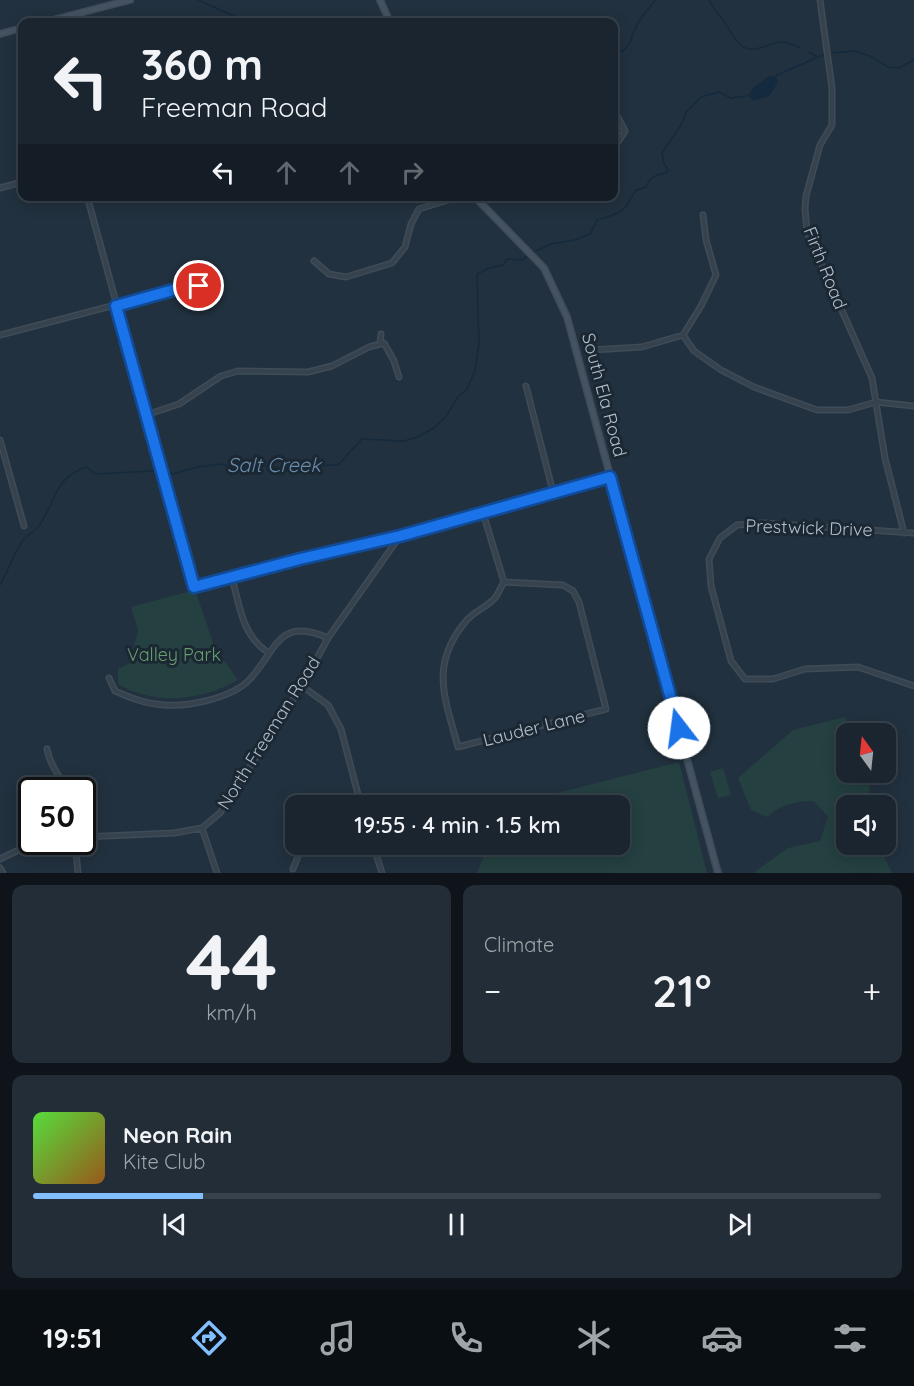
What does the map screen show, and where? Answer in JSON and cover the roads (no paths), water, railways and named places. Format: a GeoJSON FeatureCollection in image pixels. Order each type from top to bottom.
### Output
{"type":"FeatureCollection","features":[{"type":"Feature","properties":{"kind":"main road"},"geometry":{"type":"LineString","coordinates":[[60,18],[130,0]]}},
{"type":"Feature","properties":{"kind":"main road"},"geometry":{"type":"LineString","coordinates":[[380,0],[388,18]]}},
{"type":"Feature","properties":{"kind":"main road"},"geometry":{"type":"LineString","coordinates":[[0,34],[18,29]]}},
{"type":"Feature","properties":{"kind":"main road","name":"South Ela Road"},"geometry":{"type":"LineString","coordinates":[[479,201],[544,268],[567,316],[718,873]]}},
{"type":"Feature","properties":{"kind":"street","name":"Firth Road"},"geometry":{"type":"LineString","coordinates":[[820,0],[832,88],[832,125],[820,145],[806,196],[807,232],[872,378],[885,458],[904,532]]}},
{"type":"Feature","properties":{"kind":"street"},"geometry":{"type":"LineString","coordinates":[[618,118],[625,131],[618,142]]}},
{"type":"Feature","properties":{"kind":"street"},"geometry":{"type":"LineString","coordinates":[[0,188],[18,183]]}},
{"type":"Feature","properties":{"kind":"street"},"geometry":{"type":"LineString","coordinates":[[88,201],[194,587],[400,536],[610,477]]}},
{"type":"Feature","properties":{"kind":"street"},"geometry":{"type":"LineString","coordinates":[[314,261],[329,274],[346,277],[392,263],[405,247],[411,224],[419,209],[445,201]]}},
{"type":"Feature","properties":{"kind":"street"},"geometry":{"type":"LineString","coordinates":[[592,350],[642,347],[683,335],[716,275],[706,240],[703,215]]}},
{"type":"Feature","properties":{"kind":"street"},"geometry":{"type":"LineString","coordinates":[[0,335],[184,287],[199,286],[204,302]]}},
{"type":"Feature","properties":{"kind":"street"},"geometry":{"type":"LineString","coordinates":[[380,344],[381,334]]}},
{"type":"Feature","properties":{"kind":"street"},"geometry":{"type":"LineString","coordinates":[[683,335],[694,351],[721,370],[754,387],[817,410],[848,410],[876,402],[914,406]]}},
{"type":"Feature","properties":{"kind":"street"},"geometry":{"type":"LineString","coordinates":[[146,415],[179,404],[221,376],[238,371],[308,372],[332,366],[369,347],[384,343],[394,361],[399,377]]}},
{"type":"Feature","properties":{"kind":"street"},"geometry":{"type":"LineString","coordinates":[[526,386],[554,492]]}},
{"type":"Feature","properties":{"kind":"street"},"geometry":{"type":"LineString","coordinates":[[0,440],[24,526]]}},
{"type":"Feature","properties":{"kind":"street"},"geometry":{"type":"LineString","coordinates":[[483,513],[504,582]]}},
{"type":"Feature","properties":{"kind":"street","name":"Prestwick Drive"},"geometry":{"type":"LineString","coordinates":[[904,532],[763,523],[737,525],[720,538],[712,549],[708,565],[711,586],[731,661],[745,680],[773,679],[805,669],[858,668],[914,686]]}},
{"type":"Feature","properties":{"kind":"street"},"geometry":{"type":"LineString","coordinates":[[904,532],[914,533]]}},
{"type":"Feature","properties":{"kind":"street","name":"North Freeman Road"},"geometry":{"type":"LineString","coordinates":[[202,828],[220,813],[302,686],[327,638],[400,536]]}},
{"type":"Feature","properties":{"kind":"street"},"geometry":{"type":"LineString","coordinates":[[232,578],[246,629],[250,637],[269,653]]}},
{"type":"Feature","properties":{"kind":"street","name":"Lauder Lane"},"geometry":{"type":"LineString","coordinates":[[504,582],[562,585],[573,591],[579,602],[606,709],[458,747],[444,696],[442,670],[445,656],[451,642],[466,620],[494,599],[504,582]]}},
{"type":"Feature","properties":{"kind":"street"},"geometry":{"type":"LineString","coordinates":[[109,678],[115,691],[136,700],[165,705],[193,703],[222,696],[249,681],[285,635],[296,630],[314,631],[327,638]]}},
{"type":"Feature","properties":{"kind":"street"},"geometry":{"type":"LineString","coordinates":[[302,686],[328,705],[341,729],[358,795]]}},
{"type":"Feature","properties":{"kind":"street"},"geometry":{"type":"LineString","coordinates":[[47,749],[49,762],[60,777]]}},
{"type":"Feature","properties":{"kind":"street"},"geometry":{"type":"LineString","coordinates":[[96,836],[174,833],[202,828],[217,873]]}},
{"type":"Feature","properties":{"kind":"street"},"geometry":{"type":"LineString","coordinates":[[0,858],[18,850]]}},
{"type":"Feature","properties":{"kind":"street"},"geometry":{"type":"LineString","coordinates":[[76,855],[78,873]]}},
{"type":"Feature","properties":{"kind":"street"},"geometry":{"type":"LineString","coordinates":[[293,869],[299,855]]}},
{"type":"Feature","properties":{"kind":"street"},"geometry":{"type":"LineString","coordinates":[[376,855],[382,873]]}},
{"type":"Feature","properties":{"kind":"street"},"geometry":{"type":"LineString","coordinates":[[0,868],[3,873]]}},
{"type":"Feature","properties":{"kind":"water"},"geometry":{"type":"Polygon","coordinates":[[[769,76],[776,76],[778,82],[769,96],[754,101],[748,96],[754,87],[769,76]]]}},
{"type":"Feature","properties":{"kind":"waterway"},"geometry":{"type":"LineString","coordinates":[[198,0],[238,18]]}},
{"type":"Feature","properties":{"kind":"waterway"},"geometry":{"type":"LineString","coordinates":[[618,53],[628,46],[635,28],[656,0]]}},
{"type":"Feature","properties":{"kind":"waterway"},"geometry":{"type":"LineString","coordinates":[[709,0],[737,41],[745,48],[755,49],[777,42],[792,44],[800,48]]}},
{"type":"Feature","properties":{"kind":"waterway"},"geometry":{"type":"LineString","coordinates":[[465,18],[473,16],[478,18]]}},
{"type":"Feature","properties":{"kind":"waterway","name":"Salt Creek"},"geometry":{"type":"LineString","coordinates":[[831,53],[855,51],[870,56],[888,67],[899,68],[914,60]]}},
{"type":"Feature","properties":{"kind":"waterway","name":"Salt Creek"},"geometry":{"type":"LineString","coordinates":[[809,52],[816,56]]}},
{"type":"Feature","properties":{"kind":"waterway","name":"Salt Creek"},"geometry":{"type":"LineString","coordinates":[[775,76],[823,55]]}},
{"type":"Feature","properties":{"kind":"waterway","name":"Salt Creek"},"geometry":{"type":"LineString","coordinates":[[534,252],[551,244],[575,240],[590,234],[597,220],[620,212],[628,204],[635,191],[646,187],[653,177],[666,173],[668,169],[664,164],[662,153],[681,125],[686,112],[701,97],[719,92],[731,98],[747,96]]}},
{"type":"Feature","properties":{"kind":"waterway","name":"Salt Creek"},"geometry":{"type":"LineString","coordinates":[[167,472],[173,474],[197,467],[222,464],[280,468],[334,465],[339,464],[362,439],[404,441],[420,436],[435,427],[447,415],[457,398],[467,389],[475,371],[479,344],[477,274],[503,265],[507,259],[521,260],[527,257]]}},
{"type":"Feature","properties":{"kind":"waterway","name":"Salt Creek"},"geometry":{"type":"LineString","coordinates":[[0,585],[20,544],[39,525],[58,489],[69,476],[87,467],[95,474],[153,471]]}},
{"type":"Feature","properties":{"kind":"park label","name":"Valley Park"},"geometry":{"type":"Point","coordinates":[174,655]}}]}
